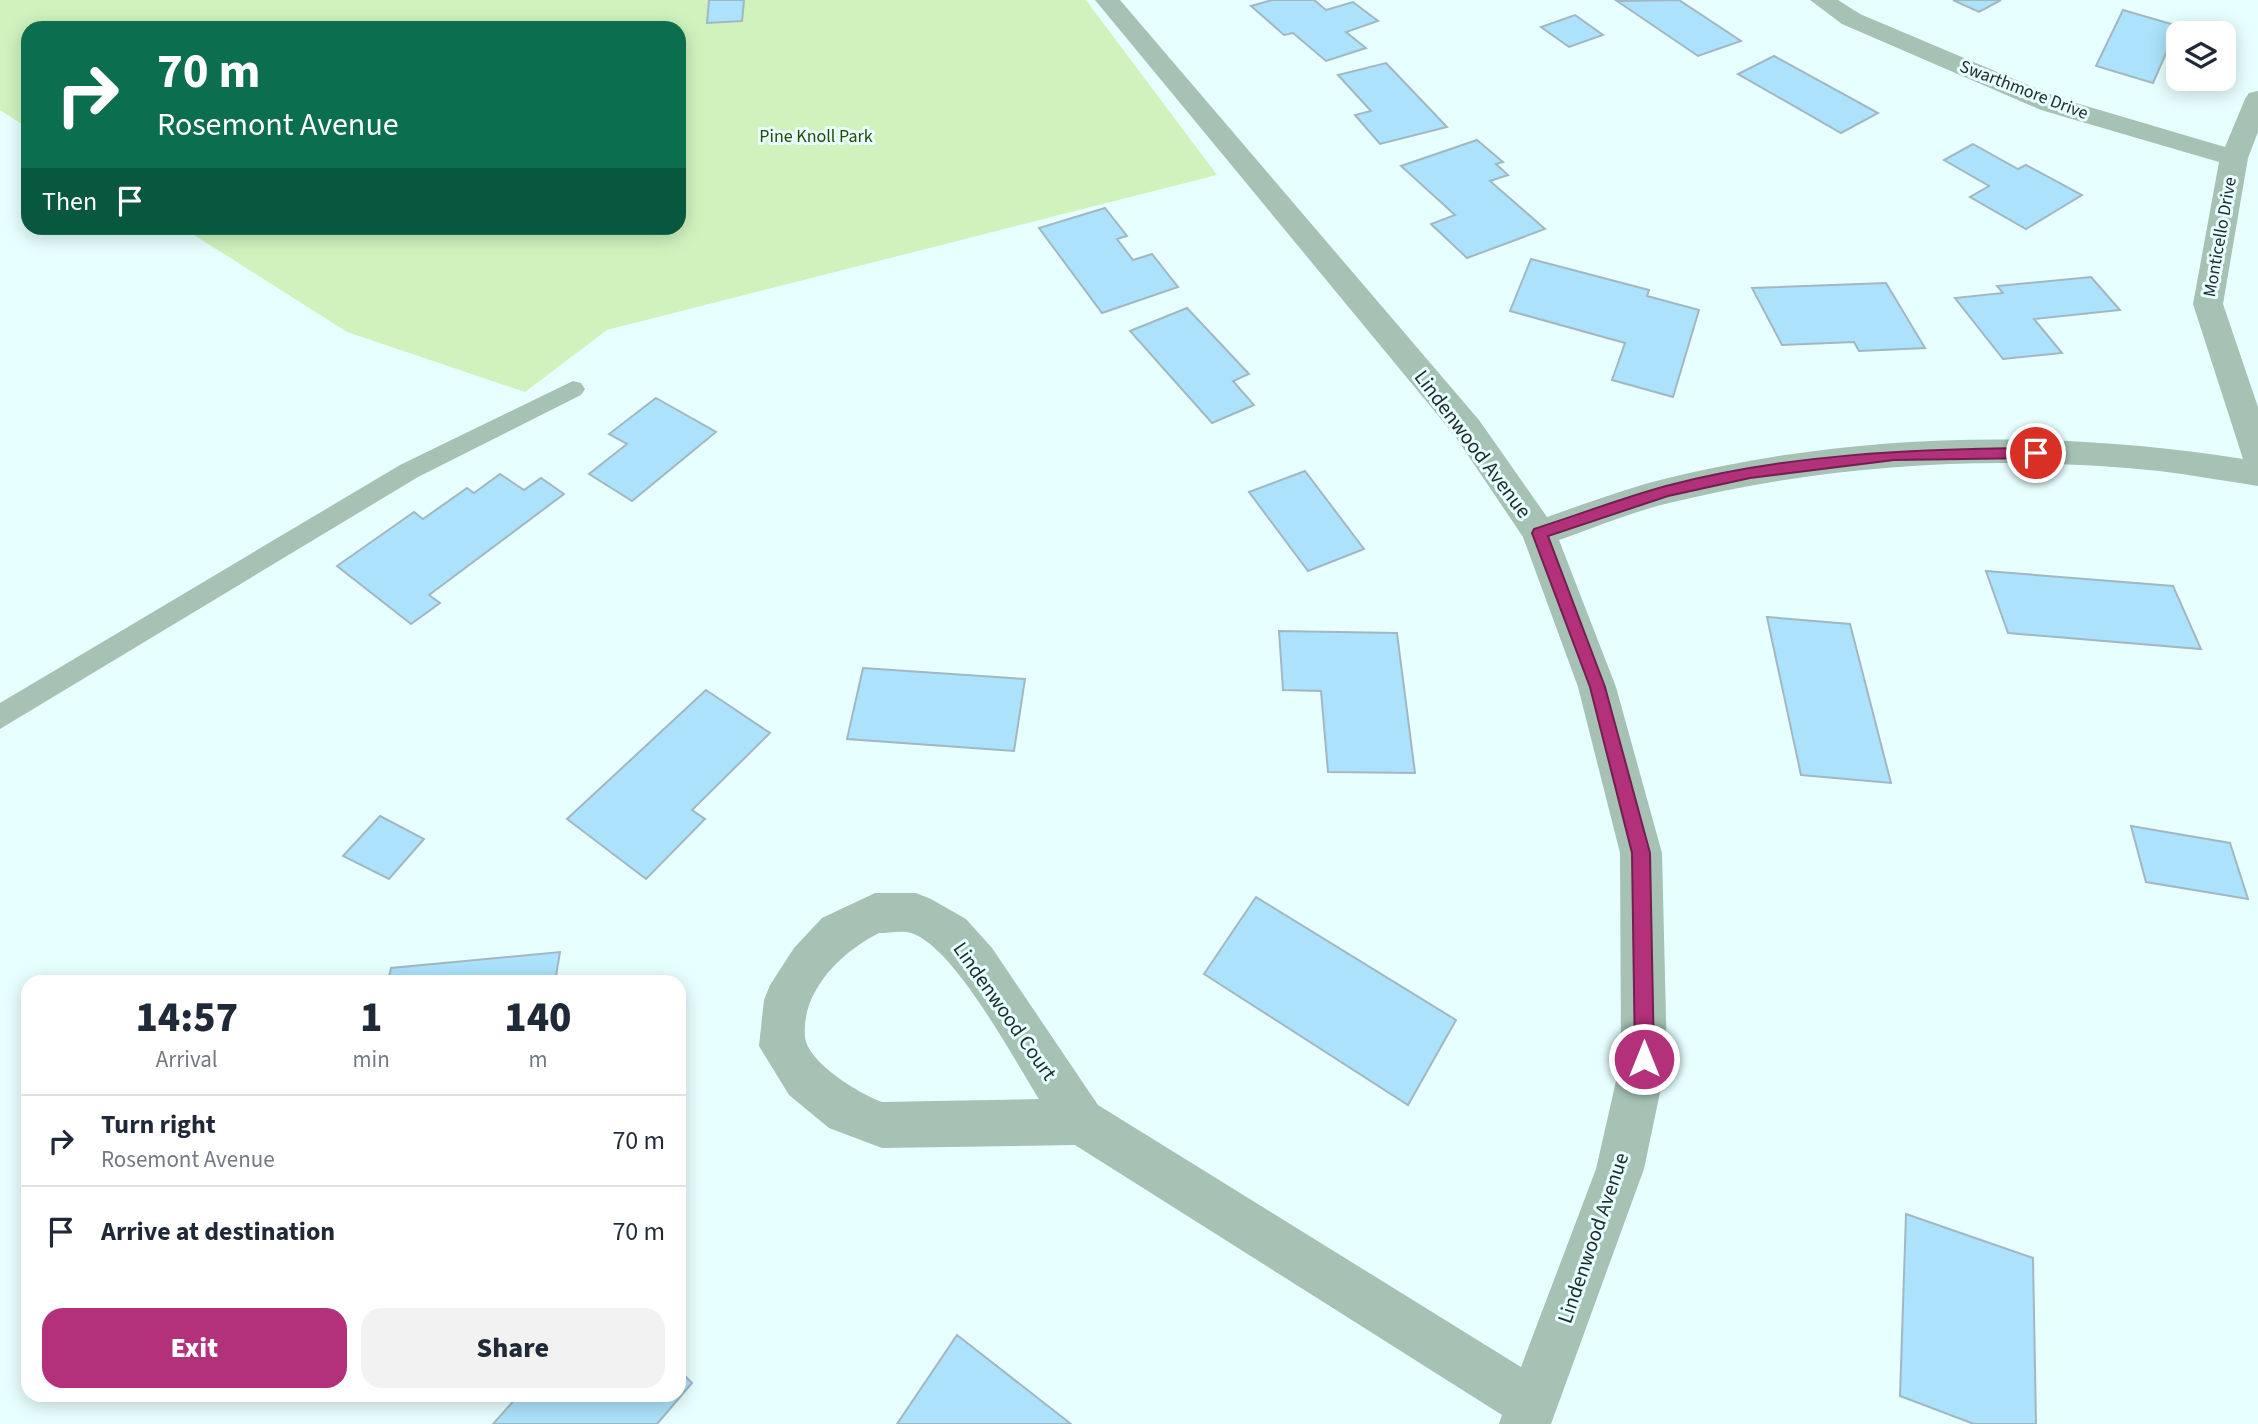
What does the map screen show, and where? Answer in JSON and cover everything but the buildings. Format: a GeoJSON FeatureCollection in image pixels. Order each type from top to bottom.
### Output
{"type":"FeatureCollection","features":[{"type":"Feature","properties":{"kind":"street","name":"Lindenwood Avenue"},"geometry":{"type":"LineString","coordinates":[[1107,0],[1467,428],[1539,533],[1597,687],[1641,853],[1644,1059],[1620,1170],[1529,1414]]}},
{"type":"Feature","properties":{"kind":"street","name":"Swarthmore Drive"},"geometry":{"type":"LineString","coordinates":[[1822,0],[1851,19],[2050,104],[2234,158]]}},
{"type":"Feature","properties":{"kind":"street","name":"Monticello Drive"},"geometry":{"type":"LineString","coordinates":[[2258,99],[2234,158],[2208,304],[2258,456]]}},
{"type":"Feature","properties":{"kind":"street"},"geometry":{"type":"LineString","coordinates":[[1539,533],[1667,491],[1750,473],[1894,455],[2036,453],[2147,457],[2258,474]]}},
{"type":"Feature","properties":{"kind":"street","name":"Lindenwood Court"},"geometry":{"type":"LineString","coordinates":[[1081,1122],[882,1125],[845,1112],[805,1079],[782,1046],[786,1000],[809,963],[837,932],[875,913],[916,913],[951,933],[977,963],[1081,1122],[1529,1414]]}},
{"type":"Feature","properties":{"kind":"lane"},"geometry":{"type":"LineString","coordinates":[[0,717],[409,471],[573,390]]}},
{"type":"Feature","properties":{"kind":"green space","name":"Pine Knoll Park"},"geometry":{"type":"Polygon","coordinates":[[[0,0],[1086,0],[1217,175],[607,330],[525,392],[347,332],[194,235],[686,235],[686,21],[21,21],[21,124],[0,110],[0,0]]]}},
{"type":"Feature","properties":{"kind":"route"},"geometry":{"type":"LineString","coordinates":[[1644,1059],[1641,853],[1597,687],[1539,533],[1667,491],[1750,473],[1894,455],[2036,453]]}}]}
